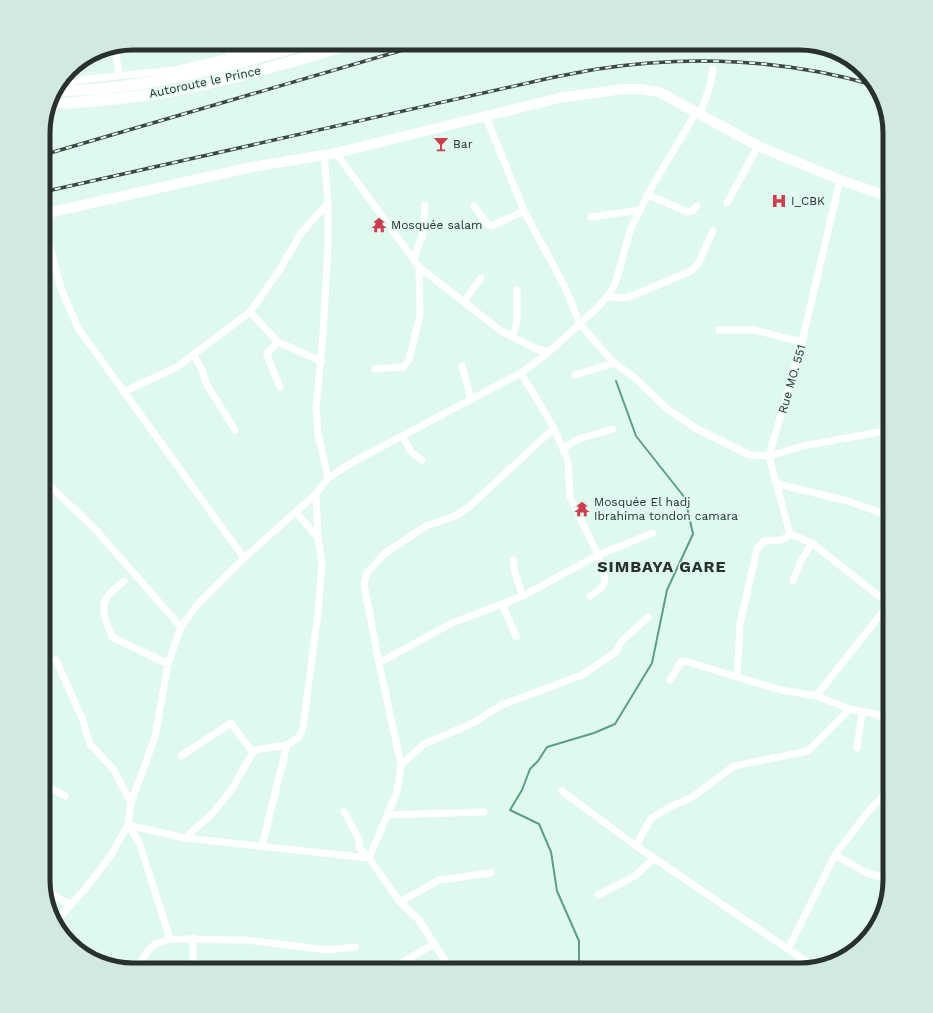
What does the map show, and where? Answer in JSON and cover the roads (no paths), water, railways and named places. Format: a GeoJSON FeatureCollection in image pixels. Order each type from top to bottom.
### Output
{"type":"FeatureCollection","features":[{"type":"Feature","properties":{"kind":"main road","name":"Autoroute le Prince"},"geometry":{"type":"LineString","coordinates":[[62,90],[100,88],[182,76],[255,59],[284,50]]}},
{"type":"Feature","properties":{"kind":"main road","name":"Autoroute le Prince"},"geometry":{"type":"LineString","coordinates":[[55,104],[86,102],[176,90],[260,71],[333,50]]}},
{"type":"Feature","properties":{"kind":"street"},"geometry":{"type":"LineString","coordinates":[[228,50],[231,57]]}},
{"type":"Feature","properties":{"kind":"street"},"geometry":{"type":"LineString","coordinates":[[68,81],[174,70],[231,57],[254,50]]}},
{"type":"Feature","properties":{"kind":"street"},"geometry":{"type":"LineString","coordinates":[[116,52],[119,76]]}},
{"type":"Feature","properties":{"kind":"street"},"geometry":{"type":"LineString","coordinates":[[59,917],[111,855],[128,825],[131,803],[155,737],[168,664],[181,627],[197,605],[244,558],[316,494],[328,478],[351,463],[521,373],[549,352],[596,309],[608,296],[615,284],[630,231],[640,210],[704,104],[711,82],[713,69]]}},
{"type":"Feature","properties":{"kind":"street"},"geometry":{"type":"LineString","coordinates":[[50,212],[252,167],[336,153],[559,98],[623,89],[640,89],[659,92],[758,146],[840,180],[883,194]]}},
{"type":"Feature","properties":{"kind":"street"},"geometry":{"type":"LineString","coordinates":[[486,117],[524,211],[565,287],[580,324],[614,362],[635,378],[666,408],[698,429],[750,455],[769,456],[803,446],[883,431]]}},
{"type":"Feature","properties":{"kind":"street"},"geometry":{"type":"LineString","coordinates":[[727,203],[758,146]]}},
{"type":"Feature","properties":{"kind":"street"},"geometry":{"type":"LineString","coordinates":[[336,153],[419,267],[501,331],[537,349],[549,352]]}},
{"type":"Feature","properties":{"kind":"street"},"geometry":{"type":"LineString","coordinates":[[324,155],[328,203],[328,246],[317,414],[318,433],[328,478]]}},
{"type":"Feature","properties":{"kind":"street","name":"Rue MO. 551"},"geometry":{"type":"LineString","coordinates":[[769,456],[802,342],[840,180]]}},
{"type":"Feature","properties":{"kind":"street"},"geometry":{"type":"LineString","coordinates":[[648,195],[688,212],[697,206]]}},
{"type":"Feature","properties":{"kind":"street"},"geometry":{"type":"LineString","coordinates":[[123,392],[177,367],[250,312],[279,271],[301,233],[328,203]]}},
{"type":"Feature","properties":{"kind":"street"},"geometry":{"type":"LineString","coordinates":[[414,259],[423,233],[425,205]]}},
{"type":"Feature","properties":{"kind":"street"},"geometry":{"type":"LineString","coordinates":[[474,206],[491,226],[524,211]]}},
{"type":"Feature","properties":{"kind":"street"},"geometry":{"type":"LineString","coordinates":[[591,216],[640,210]]}},
{"type":"Feature","properties":{"kind":"street"},"geometry":{"type":"LineString","coordinates":[[608,296],[619,298],[629,297],[691,272],[698,264],[713,231]]}},
{"type":"Feature","properties":{"kind":"street"},"geometry":{"type":"LineString","coordinates":[[50,246],[60,286],[78,328],[244,558]]}},
{"type":"Feature","properties":{"kind":"street"},"geometry":{"type":"LineString","coordinates":[[375,369],[403,367],[408,360],[420,315],[419,267]]}},
{"type":"Feature","properties":{"kind":"street"},"geometry":{"type":"LineString","coordinates":[[464,302],[482,278]]}},
{"type":"Feature","properties":{"kind":"street"},"geometry":{"type":"LineString","coordinates":[[513,337],[517,321],[517,290]]}},
{"type":"Feature","properties":{"kind":"street"},"geometry":{"type":"LineString","coordinates":[[250,312],[278,342],[321,361]]}},
{"type":"Feature","properties":{"kind":"street"},"geometry":{"type":"LineString","coordinates":[[719,330],[754,330],[802,342]]}},
{"type":"Feature","properties":{"kind":"street"},"geometry":{"type":"LineString","coordinates":[[278,342],[267,353],[267,355],[280,387]]}},
{"type":"Feature","properties":{"kind":"street"},"geometry":{"type":"LineString","coordinates":[[193,354],[202,370],[206,383],[236,430]]}},
{"type":"Feature","properties":{"kind":"street"},"geometry":{"type":"LineString","coordinates":[[575,375],[614,362]]}},
{"type":"Feature","properties":{"kind":"street"},"geometry":{"type":"LineString","coordinates":[[462,366],[471,400]]}},
{"type":"Feature","properties":{"kind":"street"},"geometry":{"type":"LineString","coordinates":[[521,373],[554,428],[563,448],[568,461],[570,497],[598,555],[605,582],[599,590],[590,596]]}},
{"type":"Feature","properties":{"kind":"street"},"geometry":{"type":"LineString","coordinates":[[369,858],[397,792],[401,765],[364,584],[367,573],[375,562],[384,554],[412,534],[426,526],[455,516],[470,506],[554,428]]}},
{"type":"Feature","properties":{"kind":"street"},"geometry":{"type":"LineString","coordinates":[[563,448],[579,440],[612,429]]}},
{"type":"Feature","properties":{"kind":"street"},"geometry":{"type":"LineString","coordinates":[[402,436],[412,453],[422,460]]}},
{"type":"Feature","properties":{"kind":"street"},"geometry":{"type":"LineString","coordinates":[[769,456],[790,534]]}},
{"type":"Feature","properties":{"kind":"street"},"geometry":{"type":"LineString","coordinates":[[777,484],[848,502],[883,514]]}},
{"type":"Feature","properties":{"kind":"street"},"geometry":{"type":"LineString","coordinates":[[50,485],[96,530],[181,627]]}},
{"type":"Feature","properties":{"kind":"street"},"geometry":{"type":"LineString","coordinates":[[185,838],[213,813],[232,789],[254,750],[287,745],[299,737],[303,727],[318,613],[322,564],[318,538],[316,494]]}},
{"type":"Feature","properties":{"kind":"street"},"geometry":{"type":"LineString","coordinates":[[296,512],[318,538]]}},
{"type":"Feature","properties":{"kind":"street"},"geometry":{"type":"LineString","coordinates":[[379,663],[452,623],[523,596],[598,555],[653,533]]}},
{"type":"Feature","properties":{"kind":"street"},"geometry":{"type":"LineString","coordinates":[[790,534],[812,543],[883,599]]}},
{"type":"Feature","properties":{"kind":"street"},"geometry":{"type":"LineString","coordinates":[[737,677],[740,624],[757,549],[764,542],[782,540],[790,534]]}},
{"type":"Feature","properties":{"kind":"street"},"geometry":{"type":"LineString","coordinates":[[793,581],[801,561],[812,543]]}},
{"type":"Feature","properties":{"kind":"street"},"geometry":{"type":"LineString","coordinates":[[513,560],[515,573],[523,596]]}},
{"type":"Feature","properties":{"kind":"street"},"geometry":{"type":"LineString","coordinates":[[124,581],[106,597],[104,607],[106,622],[112,637],[168,664]]}},
{"type":"Feature","properties":{"kind":"street"},"geometry":{"type":"LineString","coordinates":[[502,604],[516,636]]}},
{"type":"Feature","properties":{"kind":"street"},"geometry":{"type":"LineString","coordinates":[[816,696],[883,613]]}},
{"type":"Feature","properties":{"kind":"street"},"geometry":{"type":"LineString","coordinates":[[401,765],[424,744],[471,724],[502,705],[582,675],[616,652],[621,642],[648,617]]}},
{"type":"Feature","properties":{"kind":"street"},"geometry":{"type":"LineString","coordinates":[[56,660],[82,718],[90,744],[114,770],[131,803]]}},
{"type":"Feature","properties":{"kind":"street"},"geometry":{"type":"LineString","coordinates":[[670,680],[681,662],[685,660],[782,690],[816,696],[862,713],[876,714],[883,718]]}},
{"type":"Feature","properties":{"kind":"street"},"geometry":{"type":"LineString","coordinates":[[636,846],[651,818],[672,806],[691,798],[734,766],[808,751],[850,709]]}},
{"type":"Feature","properties":{"kind":"street"},"geometry":{"type":"LineString","coordinates":[[857,748],[862,713]]}},
{"type":"Feature","properties":{"kind":"street"},"geometry":{"type":"LineString","coordinates":[[181,756],[231,723],[253,753]]}},
{"type":"Feature","properties":{"kind":"street"},"geometry":{"type":"LineString","coordinates":[[262,846],[287,745]]}},
{"type":"Feature","properties":{"kind":"street"},"geometry":{"type":"LineString","coordinates":[[50,787],[65,796]]}},
{"type":"Feature","properties":{"kind":"street"},"geometry":{"type":"LineString","coordinates":[[562,791],[636,846],[808,962]]}},
{"type":"Feature","properties":{"kind":"street"},"geometry":{"type":"LineString","coordinates":[[788,948],[835,855],[867,813],[883,796]]}},
{"type":"Feature","properties":{"kind":"street"},"geometry":{"type":"LineString","coordinates":[[344,811],[359,840],[360,847],[400,902],[419,920],[446,963]]}},
{"type":"Feature","properties":{"kind":"street"},"geometry":{"type":"LineString","coordinates":[[387,815],[484,812]]}},
{"type":"Feature","properties":{"kind":"street"},"geometry":{"type":"LineString","coordinates":[[128,825],[185,838],[369,858]]}},
{"type":"Feature","properties":{"kind":"street"},"geometry":{"type":"LineString","coordinates":[[128,825],[139,842],[170,939]]}},
{"type":"Feature","properties":{"kind":"street"},"geometry":{"type":"LineString","coordinates":[[835,855],[867,872],[883,877]]}},
{"type":"Feature","properties":{"kind":"street"},"geometry":{"type":"LineString","coordinates":[[598,895],[636,876],[654,858]]}},
{"type":"Feature","properties":{"kind":"street"},"geometry":{"type":"LineString","coordinates":[[400,902],[438,880],[490,873]]}},
{"type":"Feature","properties":{"kind":"street"},"geometry":{"type":"LineString","coordinates":[[51,893],[70,905]]}},
{"type":"Feature","properties":{"kind":"street"},"geometry":{"type":"LineString","coordinates":[[193,938],[193,963]]}},
{"type":"Feature","properties":{"kind":"street"},"geometry":{"type":"LineString","coordinates":[[140,963],[154,944],[170,939],[193,938],[246,940],[326,950],[355,947]]}},
{"type":"Feature","properties":{"kind":"street"},"geometry":{"type":"LineString","coordinates":[[401,963],[434,944]]}},
{"type":"Feature","properties":{"kind":"waterway"},"geometry":{"type":"LineString","coordinates":[[580,963],[579,941],[557,891],[551,852],[539,824],[510,810],[522,790],[530,769],[538,761],[547,747],[594,733],[615,724],[652,663],[667,590],[693,534],[685,498],[636,436],[616,381]]}},
{"type":"Feature","properties":{"kind":"railway"},"geometry":{"type":"LineString","coordinates":[[50,153],[403,50]]}},
{"type":"Feature","properties":{"kind":"railway"},"geometry":{"type":"LineString","coordinates":[[50,190],[541,80],[598,69],[667,62],[737,62],[806,70],[840,76],[866,83]]}},
{"type":"Feature","properties":{"kind":"place","name":"Bar"},"geometry":{"type":"Point","coordinates":[441,144]}},
{"type":"Feature","properties":{"kind":"place","name":"I_CBK"},"geometry":{"type":"Point","coordinates":[779,201]}},
{"type":"Feature","properties":{"kind":"place","name":"Mosquée salam"},"geometry":{"type":"Point","coordinates":[379,225]}},
{"type":"Feature","properties":{"kind":"place","name":"Mosquée El hadj Ibrahima tondon camara"},"geometry":{"type":"Point","coordinates":[582,509]}},
{"type":"Feature","properties":{"kind":"district","name":"SIMBAYA GARE"},"geometry":{"type":"Point","coordinates":[662,566]}}]}
